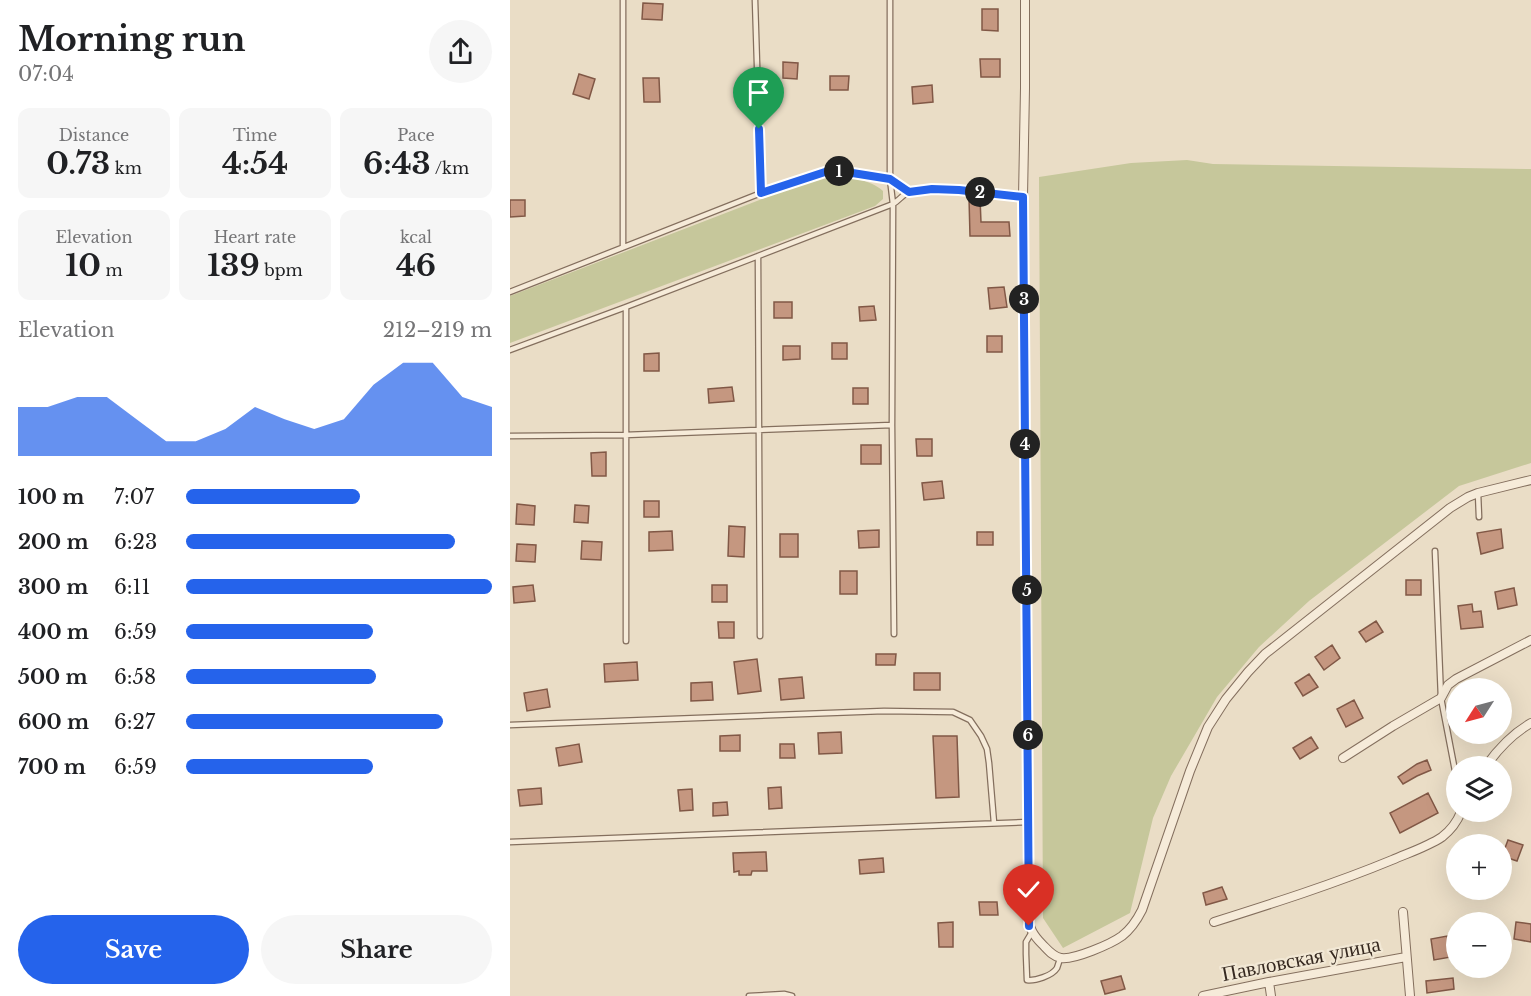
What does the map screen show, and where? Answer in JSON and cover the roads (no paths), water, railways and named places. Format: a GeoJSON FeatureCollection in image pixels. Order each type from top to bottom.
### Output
{"type":"FeatureCollection","features":[{"type":"Feature","properties":{"kind":"street"},"geometry":{"type":"LineString","coordinates":[[1025,0],[1023,197],[1028,915],[1032,932],[1052,953],[1060,958],[1079,955],[1113,942],[1137,920],[1208,727],[1226,699],[1265,654],[1450,508],[1478,493],[1531,480]]}},
{"type":"Feature","properties":{"kind":"street"},"geometry":{"type":"LineString","coordinates":[[1343,758],[1441,698],[1448,685],[1456,679],[1531,640]]}},
{"type":"Feature","properties":{"kind":"street"},"geometry":{"type":"LineString","coordinates":[[1493,756],[1509,739],[1531,723]]}},
{"type":"Feature","properties":{"kind":"street"},"geometry":{"type":"LineString","coordinates":[[1214,922],[1286,900],[1423,846],[1442,837],[1456,822]]}},
{"type":"Feature","properties":{"kind":"street","name":"Павловская улица"},"geometry":{"type":"LineString","coordinates":[[1403,912],[1410,996]]}},
{"type":"Feature","properties":{"kind":"street","name":"Павловская улица"},"geometry":{"type":"LineString","coordinates":[[1203,996],[1406,957]]}},
{"type":"Feature","properties":{"kind":"street"},"geometry":{"type":"LineString","coordinates":[[1269,982],[1271,996]]}},
{"type":"Feature","properties":{"kind":"lane"},"geometry":{"type":"LineString","coordinates":[[623,0],[623,247]]}},
{"type":"Feature","properties":{"kind":"lane"},"geometry":{"type":"LineString","coordinates":[[755,0],[761,193]]}},
{"type":"Feature","properties":{"kind":"lane"},"geometry":{"type":"LineString","coordinates":[[890,0],[894,634]]}},
{"type":"Feature","properties":{"kind":"lane"},"geometry":{"type":"LineString","coordinates":[[510,292],[761,193],[825,172],[840,171],[890,179],[909,192]]}},
{"type":"Feature","properties":{"kind":"lane"},"geometry":{"type":"LineString","coordinates":[[510,350],[626,308],[893,204],[909,192],[950,189],[1023,197]]}},
{"type":"Feature","properties":{"kind":"lane"},"geometry":{"type":"LineString","coordinates":[[758,256],[760,636]]}},
{"type":"Feature","properties":{"kind":"lane"},"geometry":{"type":"LineString","coordinates":[[626,308],[626,641]]}},
{"type":"Feature","properties":{"kind":"lane"},"geometry":{"type":"LineString","coordinates":[[510,436],[625,435],[892,426]]}},
{"type":"Feature","properties":{"kind":"lane"},"geometry":{"type":"LineString","coordinates":[[1478,493],[1479,517]]}},
{"type":"Feature","properties":{"kind":"lane"},"geometry":{"type":"LineString","coordinates":[[1435,551],[1441,698],[1452,756]]}},
{"type":"Feature","properties":{"kind":"lane"},"geometry":{"type":"LineString","coordinates":[[510,725],[884,711],[953,712],[970,720],[987,749],[994,823]]}},
{"type":"Feature","properties":{"kind":"lane"},"geometry":{"type":"LineString","coordinates":[[510,842],[1028,822]]}},
{"type":"Feature","properties":{"kind":"lane"},"geometry":{"type":"LineString","coordinates":[[1032,932],[1026,942],[1027,980],[1033,981],[1050,973],[1057,968],[1060,958]]}},
{"type":"Feature","properties":{"kind":"lane"},"geometry":{"type":"LineString","coordinates":[[749,996],[788,994],[792,996]]}}]}
